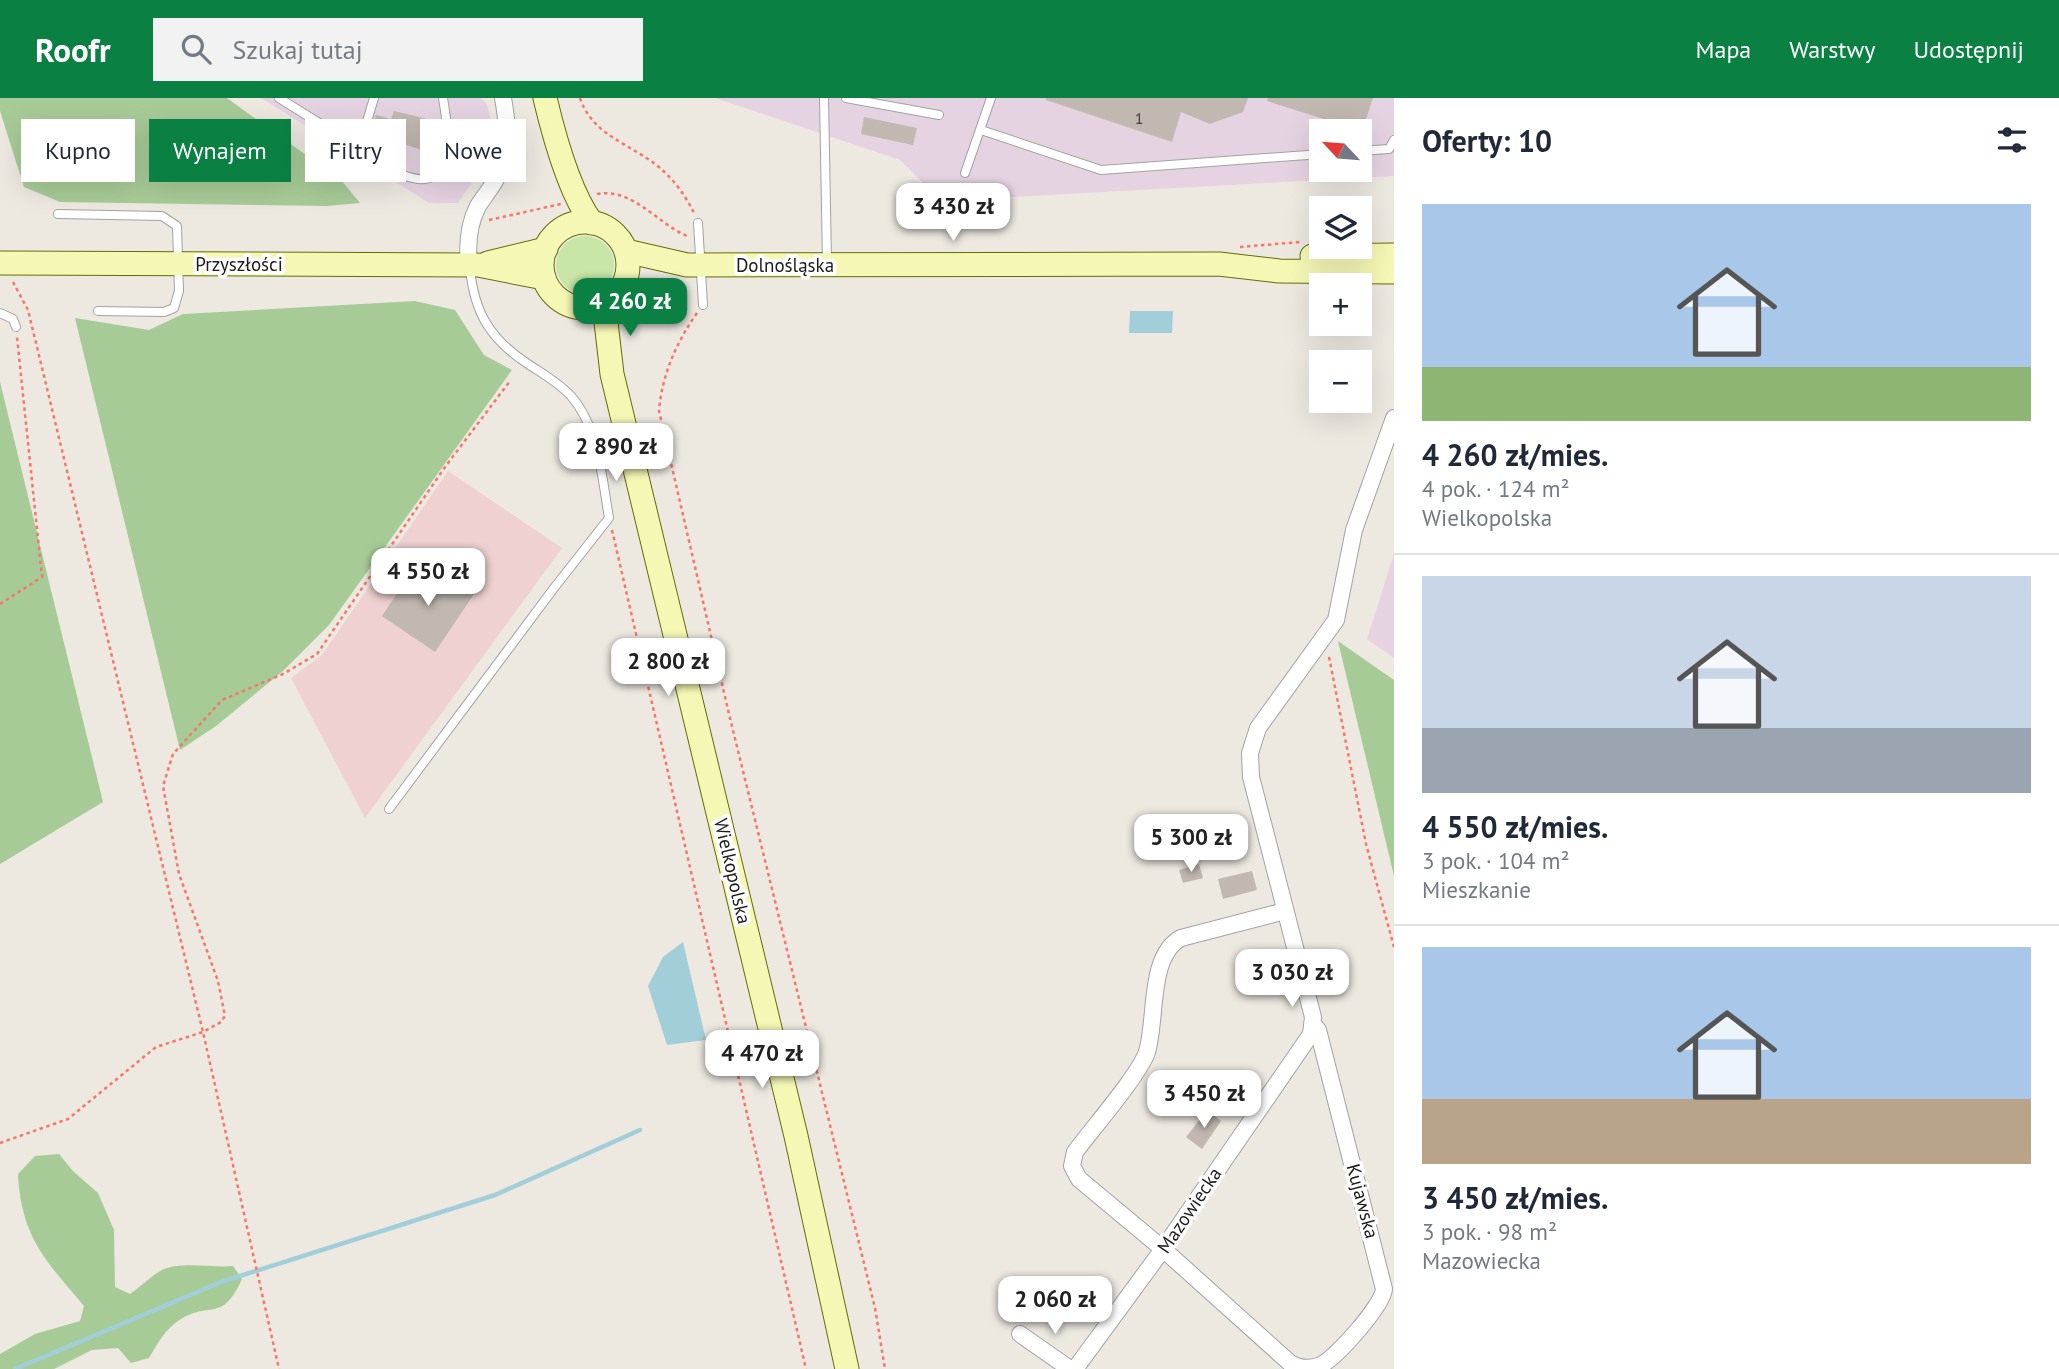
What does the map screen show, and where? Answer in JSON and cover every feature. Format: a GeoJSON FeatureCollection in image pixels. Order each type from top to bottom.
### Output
{"type":"FeatureCollection","features":[{"type":"Feature","properties":{"kind":"main road"},"geometry":{"type":"LineString","coordinates":[[546,104],[570,201],[562,230],[546,249],[542,265],[544,278],[559,299],[578,307],[596,307],[609,301],[620,291],[626,278],[626,251],[611,231],[592,223],[570,201]]}},
{"type":"Feature","properties":{"kind":"main road"},"geometry":{"type":"LineString","coordinates":[[562,230],[575,224],[592,223]]}},
{"type":"Feature","properties":{"kind":"main road","name":"Przyszłości"},"geometry":{"type":"LineString","coordinates":[[474,265],[546,249]]}},
{"type":"Feature","properties":{"kind":"main road","name":"Dolnośląska"},"geometry":{"type":"LineString","coordinates":[[626,251],[694,265]]}},
{"type":"Feature","properties":{"kind":"main road","name":"Dolnośląska"},"geometry":{"type":"LineString","coordinates":[[1219,264],[1272,257],[1394,255]]}},
{"type":"Feature","properties":{"kind":"main road","name":"Przyszłości"},"geometry":{"type":"LineString","coordinates":[[0,262],[474,265],[544,278]]}},
{"type":"Feature","properties":{"kind":"main road","name":"Dolnośląska"},"geometry":{"type":"LineString","coordinates":[[626,278],[694,265],[1219,264],[1279,271],[1394,272]]}},
{"type":"Feature","properties":{"kind":"main road","name":"Wielkopolska"},"geometry":{"type":"LineString","coordinates":[[609,301],[607,322],[612,373],[796,1136],[848,1369]]}},
{"type":"Feature","properties":{"kind":"main road","name":"Wielkopolska"},"geometry":{"type":"LineString","coordinates":[[578,307],[612,373]]}},
{"type":"Feature","properties":{"kind":"street"},"geometry":{"type":"LineString","coordinates":[[474,265],[469,230],[474,215],[498,177],[506,148],[508,128],[503,98]]}},
{"type":"Feature","properties":{"kind":"street"},"geometry":{"type":"LineString","coordinates":[[1313,1024],[1251,777],[1250,753],[1258,728],[1332,629],[1339,609],[1353,530],[1394,418]]}},
{"type":"Feature","properties":{"kind":"street"},"geometry":{"type":"LineString","coordinates":[[1163,1249],[1075,1175],[1072,1166],[1075,1152],[1138,1069],[1146,1052],[1161,962],[1167,948],[1181,938],[1285,911]]}},
{"type":"Feature","properties":{"kind":"street","name":"Mazowiecka"},"geometry":{"type":"LineString","coordinates":[[1020,1334],[1076,1368],[1163,1249],[1307,1041],[1313,1024]]}},
{"type":"Feature","properties":{"kind":"street","name":"Kujawska"},"geometry":{"type":"LineString","coordinates":[[1163,1249],[1290,1363],[1303,1369],[1324,1364],[1381,1302],[1383,1278],[1318,1030],[1313,1024]]}},
{"type":"Feature","properties":{"kind":"lane"},"geometry":{"type":"LineString","coordinates":[[279,98],[313,119]]}},
{"type":"Feature","properties":{"kind":"lane"},"geometry":{"type":"LineString","coordinates":[[368,119],[374,98]]}},
{"type":"Feature","properties":{"kind":"lane"},"geometry":{"type":"LineString","coordinates":[[406,176],[417,181],[437,175],[444,167],[449,132],[443,98]]}},
{"type":"Feature","properties":{"kind":"lane"},"geometry":{"type":"LineString","coordinates":[[824,98],[827,265]]}},
{"type":"Feature","properties":{"kind":"lane"},"geometry":{"type":"LineString","coordinates":[[845,98],[939,115]]}},
{"type":"Feature","properties":{"kind":"lane"},"geometry":{"type":"LineString","coordinates":[[965,173],[991,98]]}},
{"type":"Feature","properties":{"kind":"lane"},"geometry":{"type":"LineString","coordinates":[[981,130],[1101,170],[1309,155]]}},
{"type":"Feature","properties":{"kind":"lane"},"geometry":{"type":"LineString","coordinates":[[1372,150],[1389,149],[1394,140]]}},
{"type":"Feature","properties":{"kind":"lane"},"geometry":{"type":"LineString","coordinates":[[58,215],[162,216],[177,226],[180,264],[178,300],[174,308],[164,313],[98,311]]}},
{"type":"Feature","properties":{"kind":"lane"},"geometry":{"type":"LineString","coordinates":[[698,223],[700,237],[694,265],[703,305]]}},
{"type":"Feature","properties":{"kind":"lane"},"geometry":{"type":"LineString","coordinates":[[389,809],[609,518],[597,452],[581,411],[572,397],[557,383],[513,355],[491,333],[474,294],[474,265]]}},
{"type":"Feature","properties":{"kind":"lane"},"geometry":{"type":"LineString","coordinates":[[0,313],[13,319],[16,327]]}},
{"type":"Feature","properties":{"kind":"path"},"geometry":{"type":"LineString","coordinates":[[579,98],[584,110],[601,131],[649,159],[666,174],[685,194],[698,223]]}},
{"type":"Feature","properties":{"kind":"path"},"geometry":{"type":"LineString","coordinates":[[474,215],[492,220],[605,193],[617,194],[628,198],[674,231],[693,239],[700,237]]}},
{"type":"Feature","properties":{"kind":"path"},"geometry":{"type":"LineString","coordinates":[[703,305],[683,332],[670,362],[661,385],[659,411],[729,713],[875,1308],[886,1369]]}},
{"type":"Feature","properties":{"kind":"path"},"geometry":{"type":"LineString","coordinates":[[28,310],[203,1032],[279,1369]]}},
{"type":"Feature","properties":{"kind":"path"},"geometry":{"type":"LineString","coordinates":[[0,604],[42,577],[16,327]]}},
{"type":"Feature","properties":{"kind":"path"},"geometry":{"type":"LineString","coordinates":[[0,1143],[68,1119],[156,1047],[203,1032],[221,1022],[225,1016],[218,981],[179,874],[163,786],[173,754],[222,700],[283,674],[317,654],[445,467],[510,381]]}},
{"type":"Feature","properties":{"kind":"path"},"geometry":{"type":"LineString","coordinates":[[609,518],[625,576],[806,1369]]}},
{"type":"Feature","properties":{"kind":"path"},"geometry":{"type":"LineString","coordinates":[[1332,629],[1328,662],[1366,844],[1394,947]]}},
{"type":"Feature","properties":{"kind":"shaded area"},"geometry":{"type":"Polygon","coordinates":[[[261,98],[481,98],[487,104],[490,119],[420,119],[420,182],[472,182],[458,203],[429,203],[395,182],[406,182],[406,119],[305,119],[305,126],[261,98]]]}},
{"type":"Feature","properties":{"kind":"shaded area"},"geometry":{"type":"Polygon","coordinates":[[[715,98],[1394,98],[1394,176],[1372,177],[1372,119],[1309,119],[1309,181],[941,201],[900,160],[715,98]]]}},
{"type":"Feature","properties":{"kind":"shaded area"},"geometry":{"type":"Polygon","coordinates":[[[448,471],[562,548],[365,818],[291,678],[322,655],[448,471]]]}},
{"type":"Feature","properties":{"kind":"shaded area"},"geometry":{"type":"Polygon","coordinates":[[[1394,554],[1394,658],[1367,639],[1394,554]]]}},
{"type":"Feature","properties":{"kind":"green space"},"geometry":{"type":"Polygon","coordinates":[[[0,98],[227,98],[256,119],[149,119],[149,182],[291,182],[291,144],[305,154],[305,182],[343,182],[360,203],[327,206],[60,202],[24,187],[22,182],[135,182],[135,119],[21,119],[21,178],[0,111],[0,98]]]}},
{"type":"Feature","properties":{"kind":"green space"},"geometry":{"type":"Polygon","coordinates":[[[585,236],[596,238],[609,249],[614,265],[612,276],[601,289],[585,294],[574,292],[561,281],[556,265],[558,254],[569,241],[585,236]]]}},
{"type":"Feature","properties":{"kind":"green space"},"geometry":{"type":"Polygon","coordinates":[[[415,301],[455,310],[484,355],[512,370],[329,625],[283,671],[216,726],[180,750],[75,318],[149,330],[183,314],[415,301]]]}},
{"type":"Feature","properties":{"kind":"green space"},"geometry":{"type":"Polygon","coordinates":[[[0,382],[103,802],[0,864],[0,382]]]}},
{"type":"Feature","properties":{"kind":"green space"},"geometry":{"type":"Polygon","coordinates":[[[1338,641],[1394,680],[1394,876],[1338,641]]]}},
{"type":"Feature","properties":{"kind":"green space"},"geometry":{"type":"Polygon","coordinates":[[[59,1154],[73,1171],[98,1193],[114,1230],[115,1287],[130,1294],[158,1272],[170,1267],[233,1266],[242,1279],[235,1293],[222,1306],[191,1314],[175,1323],[149,1358],[131,1363],[118,1348],[92,1350],[54,1369],[0,1369],[0,1354],[35,1334],[80,1321],[84,1306],[38,1247],[24,1215],[20,1196],[18,1174],[35,1156],[59,1154]]]}},
{"type":"Feature","properties":{"kind":"water"},"geometry":{"type":"Polygon","coordinates":[[[1130,311],[1173,311],[1172,333],[1129,333],[1130,311]]]}},
{"type":"Feature","properties":{"kind":"water"},"geometry":{"type":"Polygon","coordinates":[[[683,942],[706,1040],[667,1045],[648,986],[663,957],[683,942]]]}},
{"type":"Feature","properties":{"kind":"building"},"geometry":{"type":"Polygon","coordinates":[[[1046,98],[1248,98],[1243,112],[1210,124],[1181,112],[1172,142],[1046,98]]]}},
{"type":"Feature","properties":{"kind":"building"},"geometry":{"type":"Polygon","coordinates":[[[1268,98],[1373,98],[1366,119],[1324,119],[1267,101],[1268,98]]]}},
{"type":"Feature","properties":{"kind":"building"},"geometry":{"type":"Polygon","coordinates":[[[394,111],[427,119],[420,119],[420,149],[406,145],[406,119],[391,119],[394,111]]]}},
{"type":"Feature","properties":{"kind":"building"},"geometry":{"type":"Polygon","coordinates":[[[376,115],[391,119],[375,119],[376,115]]]}},
{"type":"Feature","properties":{"kind":"building"},"geometry":{"type":"Polygon","coordinates":[[[864,117],[917,128],[913,145],[861,134],[864,117]]]}},
{"type":"Feature","properties":{"kind":"building"},"geometry":{"type":"Polygon","coordinates":[[[414,568],[443,587],[450,577],[463,583],[463,586],[474,594],[435,652],[382,616],[414,568]]]}},
{"type":"Feature","properties":{"kind":"building"},"geometry":{"type":"Polygon","coordinates":[[[1199,864],[1203,878],[1183,883],[1179,870],[1199,864]]]}},
{"type":"Feature","properties":{"kind":"building"},"geometry":{"type":"Polygon","coordinates":[[[1252,871],[1257,890],[1223,899],[1218,879],[1252,871]]]}},
{"type":"Feature","properties":{"kind":"building"},"geometry":{"type":"Polygon","coordinates":[[[1207,1110],[1221,1121],[1202,1149],[1186,1137],[1207,1110]]]}},
{"type":"Feature","properties":{"kind":"waterway"},"geometry":{"type":"LineString","coordinates":[[15,1369],[221,1282],[495,1195],[640,1130]]}}]}
